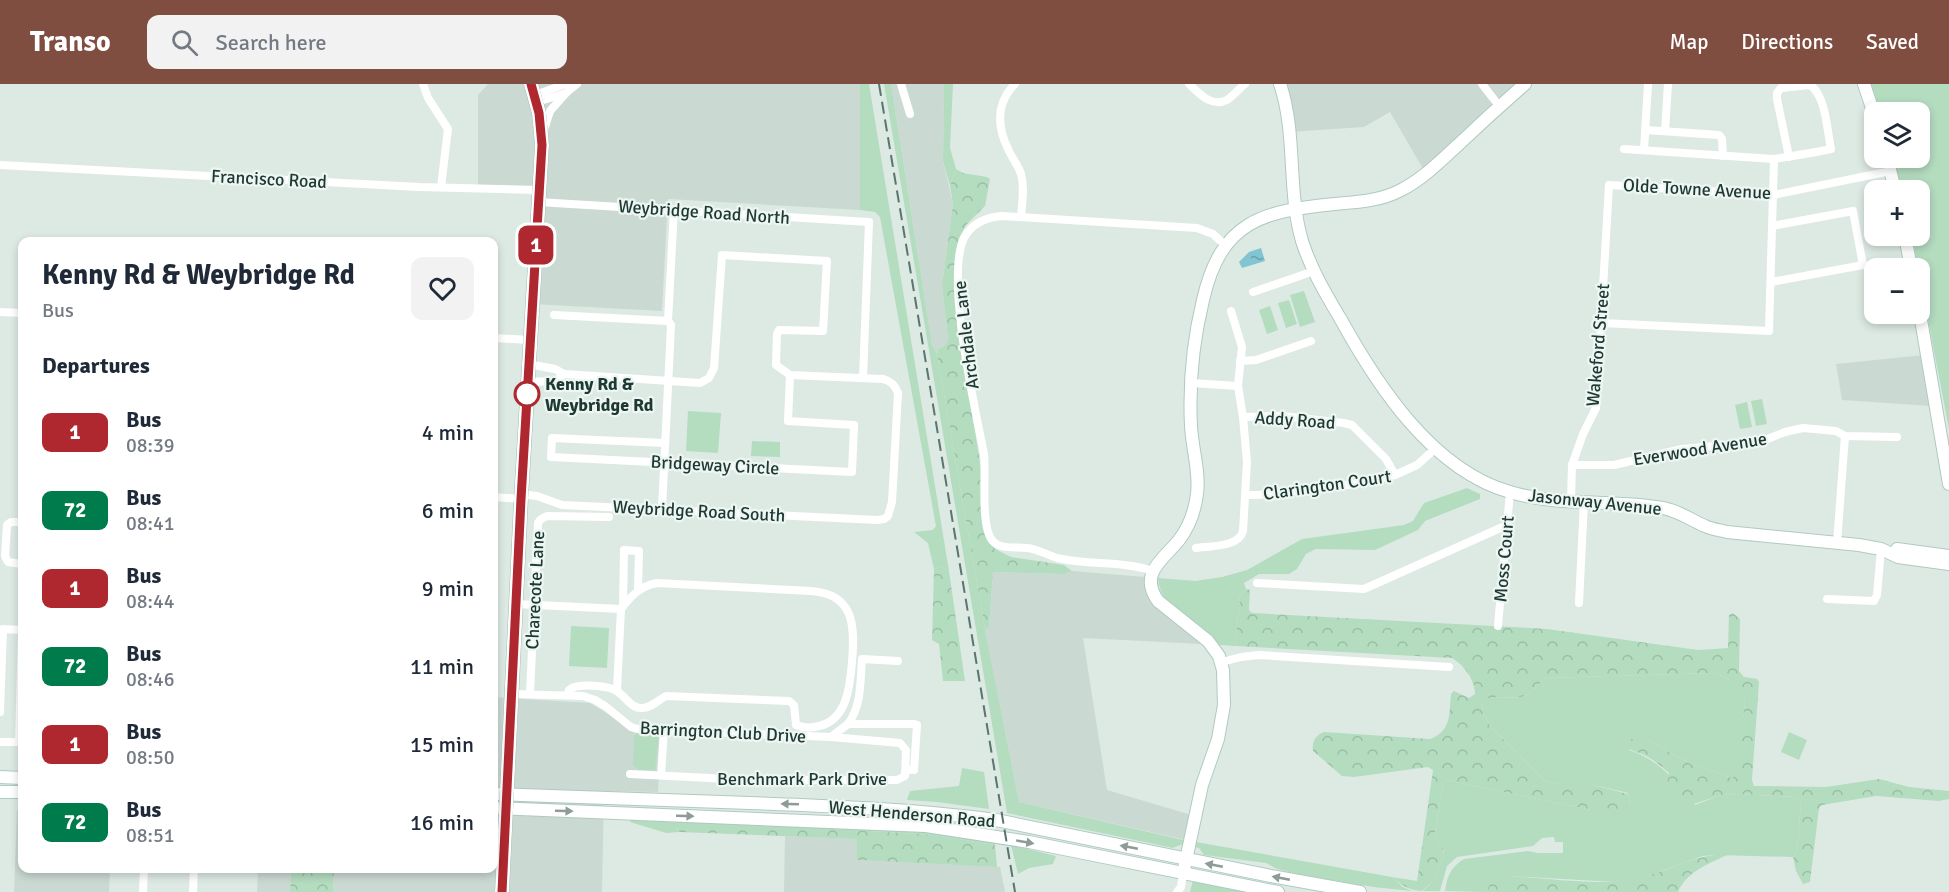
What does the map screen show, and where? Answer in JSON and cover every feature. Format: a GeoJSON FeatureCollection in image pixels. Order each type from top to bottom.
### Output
{"type":"FeatureCollection","features":[{"type":"Feature","properties":{"kind":"main road"},"geometry":{"type":"LineString","coordinates":[[502,892],[500,801],[512,694],[527,381],[542,145],[541,127],[534,94]]}},
{"type":"Feature","properties":{"kind":"street"},"geometry":{"type":"LineString","coordinates":[[423,84],[428,98],[448,129],[441,187]]}},
{"type":"Feature","properties":{"kind":"street"},"geometry":{"type":"LineString","coordinates":[[534,94],[566,89],[577,84]]}},
{"type":"Feature","properties":{"kind":"street"},"geometry":{"type":"LineString","coordinates":[[901,84],[910,114]]}},
{"type":"Feature","properties":{"kind":"street"},"geometry":{"type":"LineString","coordinates":[[1015,84],[1004,99],[999,124],[1022,181],[1021,217]]}},
{"type":"Feature","properties":{"kind":"street"},"geometry":{"type":"LineString","coordinates":[[1189,84],[1201,96],[1219,102],[1228,99],[1245,84]]}},
{"type":"Feature","properties":{"kind":"street","name":"Jasonway Avenue"},"geometry":{"type":"LineString","coordinates":[[1280,84],[1289,125],[1296,207],[1301,236],[1314,271],[1364,362],[1414,426],[1461,470],[1484,483],[1510,492],[1540,499],[1667,508],[1707,527],[1726,532],[1949,556]]}},
{"type":"Feature","properties":{"kind":"street"},"geometry":{"type":"LineString","coordinates":[[1482,84],[1500,107]]}},
{"type":"Feature","properties":{"kind":"street"},"geometry":{"type":"LineString","coordinates":[[1177,892],[1181,886],[1202,785],[1218,739],[1222,720],[1224,684],[1222,662],[1208,641],[1158,601],[1152,588],[1153,571],[1158,561],[1182,535],[1195,507],[1197,483],[1191,427],[1191,383],[1203,301],[1211,272],[1225,245],[1259,219],[1296,207],[1365,201],[1391,195],[1417,181],[1525,84]]}},
{"type":"Feature","properties":{"kind":"street"},"geometry":{"type":"LineString","coordinates":[[1644,150],[1648,84]]}},
{"type":"Feature","properties":{"kind":"street"},"geometry":{"type":"LineString","coordinates":[[1665,131],[1668,84]]}},
{"type":"Feature","properties":{"kind":"street"},"geometry":{"type":"LineString","coordinates":[[1864,84],[1870,102]]}},
{"type":"Feature","properties":{"kind":"street"},"geometry":{"type":"LineString","coordinates":[[1624,149],[1774,159],[1789,157],[1831,149],[1818,92],[1810,85],[1781,88],[1778,93],[1777,99],[1789,157]]}},
{"type":"Feature","properties":{"kind":"street"},"geometry":{"type":"LineString","coordinates":[[542,145],[550,111],[566,89]]}},
{"type":"Feature","properties":{"kind":"street"},"geometry":{"type":"LineString","coordinates":[[1646,130],[1719,135],[1722,139],[1723,156]]}},
{"type":"Feature","properties":{"kind":"street"},"geometry":{"type":"LineString","coordinates":[[1602,323],[1769,331],[1774,159]]}},
{"type":"Feature","properties":{"kind":"street","name":"Francisco Road"},"geometry":{"type":"LineString","coordinates":[[0,165],[441,187],[539,196]]}},
{"type":"Feature","properties":{"kind":"street"},"geometry":{"type":"LineString","coordinates":[[1890,168],[1893,180]]}},
{"type":"Feature","properties":{"kind":"street","name":"Olde Towne Avenue"},"geometry":{"type":"LineString","coordinates":[[1609,185],[1773,195],[1891,171]]}},
{"type":"Feature","properties":{"kind":"street","name":"Wakeford Street"},"geometry":{"type":"LineString","coordinates":[[1571,501],[1572,465],[1583,434],[1596,408],[1609,185]]}},
{"type":"Feature","properties":{"kind":"street","name":"Weybridge Road North"},"geometry":{"type":"LineString","coordinates":[[539,196],[674,209],[869,222],[863,378]]}},
{"type":"Feature","properties":{"kind":"street"},"geometry":{"type":"LineString","coordinates":[[662,509],[674,209]]}},
{"type":"Feature","properties":{"kind":"street"},"geometry":{"type":"LineString","coordinates":[[1771,282],[1863,265],[1853,211],[1772,226]]}},
{"type":"Feature","properties":{"kind":"street","name":"Archdale Lane"},"geometry":{"type":"LineString","coordinates":[[1153,571],[1125,564],[1064,560],[1032,549],[1003,546],[993,542],[988,534],[984,454],[958,299],[960,253],[968,231],[981,221],[994,216],[1197,228],[1213,234],[1225,245]]}},
{"type":"Feature","properties":{"kind":"street"},"geometry":{"type":"LineString","coordinates":[[528,364],[555,369],[564,374],[700,383],[709,378],[714,368],[722,255],[827,261],[823,331],[779,330],[776,365],[790,375],[863,378]]}},
{"type":"Feature","properties":{"kind":"street"},"geometry":{"type":"LineString","coordinates":[[1253,292],[1314,271]]}},
{"type":"Feature","properties":{"kind":"street"},"geometry":{"type":"LineString","coordinates":[[1196,548],[1239,540],[1243,531],[1247,462],[1244,417],[1238,386],[1241,342],[1231,311]]}},
{"type":"Feature","properties":{"kind":"street"},"geometry":{"type":"LineString","coordinates":[[0,312],[18,313]]}},
{"type":"Feature","properties":{"kind":"street"},"geometry":{"type":"LineString","coordinates":[[554,315],[668,321]]}},
{"type":"Feature","properties":{"kind":"street"},"geometry":{"type":"LineString","coordinates":[[1922,324],[1949,484]]}},
{"type":"Feature","properties":{"kind":"street"},"geometry":{"type":"LineString","coordinates":[[498,338],[530,340]]}},
{"type":"Feature","properties":{"kind":"street"},"geometry":{"type":"LineString","coordinates":[[1240,361],[1256,360],[1311,341]]}},
{"type":"Feature","properties":{"kind":"street"},"geometry":{"type":"LineString","coordinates":[[527,381],[554,382],[564,374]]}},
{"type":"Feature","properties":{"kind":"street","name":"Bridgeway Circle"},"geometry":{"type":"LineString","coordinates":[[665,443],[552,438],[551,457],[852,472],[854,424],[788,421],[790,375]]}},
{"type":"Feature","properties":{"kind":"street","name":"Weybridge Road South"},"geometry":{"type":"LineString","coordinates":[[498,497],[537,496],[562,505],[878,520],[888,516],[891,509],[898,393],[890,381],[863,378]]}},
{"type":"Feature","properties":{"kind":"street"},"geometry":{"type":"LineString","coordinates":[[1191,383],[1238,386]]}},
{"type":"Feature","properties":{"kind":"street","name":"Addy Road"},"geometry":{"type":"LineString","coordinates":[[1244,417],[1282,416],[1352,425],[1386,459],[1395,475]]}},
{"type":"Feature","properties":{"kind":"street","name":"Everwood Avenue"},"geometry":{"type":"LineString","coordinates":[[1572,465],[1614,465],[1682,449],[1760,442],[1803,428],[1836,430],[1845,436],[1897,437]]}},
{"type":"Feature","properties":{"kind":"street"},"geometry":{"type":"LineString","coordinates":[[1837,543],[1845,436]]}},
{"type":"Feature","properties":{"kind":"street","name":"Clarington Court"},"geometry":{"type":"LineString","coordinates":[[1245,495],[1355,484],[1395,475],[1417,465],[1436,448]]}},
{"type":"Feature","properties":{"kind":"street","name":"Moss Court"},"geometry":{"type":"LineString","coordinates":[[1498,626],[1510,492]]}},
{"type":"Feature","properties":{"kind":"street"},"geometry":{"type":"LineString","coordinates":[[1579,603],[1584,502]]}},
{"type":"Feature","properties":{"kind":"street","name":"Charecote Lane"},"geometry":{"type":"LineString","coordinates":[[530,694],[538,523],[547,516],[609,517]]}},
{"type":"Feature","properties":{"kind":"street"},"geometry":{"type":"LineString","coordinates":[[18,522],[11,522],[7,525],[5,556],[8,562],[18,563]]}},
{"type":"Feature","properties":{"kind":"street"},"geometry":{"type":"LineString","coordinates":[[1257,583],[1364,589],[1507,525]]}},
{"type":"Feature","properties":{"kind":"street"},"geometry":{"type":"LineString","coordinates":[[1827,599],[1874,601],[1877,595],[1881,549]]}},
{"type":"Feature","properties":{"kind":"street","name":"Jasonway Avenue"},"geometry":{"type":"LineString","coordinates":[[1881,549],[1898,557],[1949,564]]}},
{"type":"Feature","properties":{"kind":"street"},"geometry":{"type":"LineString","coordinates":[[617,690],[624,550],[639,551],[638,590]]}},
{"type":"Feature","properties":{"kind":"street"},"geometry":{"type":"LineString","coordinates":[[512,694],[568,694],[569,690],[576,685],[609,688],[617,690],[632,705],[641,708],[650,706],[666,696],[789,701],[794,705],[795,722],[799,726],[808,728],[833,720],[845,703],[850,684],[855,633],[844,605],[830,595],[816,591],[657,583],[646,585],[638,590],[622,608]]}},
{"type":"Feature","properties":{"kind":"street"},"geometry":{"type":"LineString","coordinates":[[516,604],[622,608]]}},
{"type":"Feature","properties":{"kind":"street"},"geometry":{"type":"LineString","coordinates":[[0,712],[3,629],[18,630]]}},
{"type":"Feature","properties":{"kind":"street"},"geometry":{"type":"LineString","coordinates":[[1222,662],[1259,655],[1449,667]]}},
{"type":"Feature","properties":{"kind":"street"},"geometry":{"type":"LineString","coordinates":[[848,724],[859,702],[862,659],[898,661]]}},
{"type":"Feature","properties":{"kind":"street","name":"Barrington Club Drive"},"geometry":{"type":"LineString","coordinates":[[568,694],[595,700],[637,729],[831,736],[848,724]]}},
{"type":"Feature","properties":{"kind":"street"},"geometry":{"type":"LineString","coordinates":[[848,724],[917,725],[914,770],[906,770]]}},
{"type":"Feature","properties":{"kind":"street"},"geometry":{"type":"LineString","coordinates":[[661,776],[664,729]]}},
{"type":"Feature","properties":{"kind":"street","name":"Benchmark Park Drive"},"geometry":{"type":"LineString","coordinates":[[630,774],[749,780],[897,780],[905,776],[906,750],[900,743],[831,736]]}},
{"type":"Feature","properties":{"kind":"street"},"geometry":{"type":"LineString","coordinates":[[0,742],[18,742]]}},
{"type":"Feature","properties":{"kind":"street"},"geometry":{"type":"LineString","coordinates":[[0,777],[18,778]]}},
{"type":"Feature","properties":{"kind":"street"},"geometry":{"type":"LineString","coordinates":[[0,792],[18,792]]}},
{"type":"Feature","properties":{"kind":"street","name":"West Henderson Road"},"geometry":{"type":"LineString","coordinates":[[500,801],[816,805],[925,811],[996,820],[1360,892]]}},
{"type":"Feature","properties":{"kind":"street","name":"West Henderson Road"},"geometry":{"type":"LineString","coordinates":[[500,801],[926,826],[1029,842],[1278,892]]}},
{"type":"Feature","properties":{"kind":"street"},"geometry":{"type":"LineString","coordinates":[[143,892],[144,873]]}},
{"type":"Feature","properties":{"kind":"street"},"geometry":{"type":"LineString","coordinates":[[193,892],[194,873]]}},
{"type":"Feature","properties":{"kind":"shaded area"},"geometry":{"type":"Polygon","coordinates":[[[488,84],[860,84],[860,210],[668,199],[662,311],[532,304],[537,192],[478,188],[478,95],[488,84]]]}},
{"type":"Feature","properties":{"kind":"shaded area"},"geometry":{"type":"Polygon","coordinates":[[[891,84],[944,84],[943,161],[953,204],[942,285],[948,340],[946,345],[938,349],[937,354],[932,345],[891,84]]]}},
{"type":"Feature","properties":{"kind":"shaded area"},"geometry":{"type":"Polygon","coordinates":[[[1280,84],[1527,84],[1426,174],[1390,112],[1364,127],[1290,132],[1280,84]]]}},
{"type":"Feature","properties":{"kind":"shaded area"},"geometry":{"type":"Polygon","coordinates":[[[1924,355],[1931,406],[1842,400],[1836,364],[1924,355]]]}},
{"type":"Feature","properties":{"kind":"shaded area"},"geometry":{"type":"Polygon","coordinates":[[[1072,571],[1158,578],[1159,588],[1164,596],[1220,645],[1083,638],[1107,790],[1195,816],[1190,841],[1019,802],[985,629],[989,627],[993,572],[1065,574],[1072,571]]]}},
{"type":"Feature","properties":{"kind":"shaded area"},"geometry":{"type":"Polygon","coordinates":[[[498,697],[590,703],[636,731],[662,733],[658,792],[604,791],[602,892],[333,892],[334,873],[498,873],[498,697]]]}},
{"type":"Feature","properties":{"kind":"shaded area"},"geometry":{"type":"Polygon","coordinates":[[[17,810],[18,873],[110,873],[109,892],[14,892],[17,810]]]}},
{"type":"Feature","properties":{"kind":"shaded area"},"geometry":{"type":"Polygon","coordinates":[[[785,836],[858,839],[858,860],[1000,867],[1005,892],[784,892],[785,836]]]}},
{"type":"Feature","properties":{"kind":"shaded area"},"geometry":{"type":"Polygon","coordinates":[[[258,873],[291,873],[290,892],[257,892],[258,873]]]}},
{"type":"Feature","properties":{"kind":"green space"},"geometry":{"type":"Polygon","coordinates":[[[860,84],[869,84],[949,571],[942,566],[934,569],[928,543],[914,532],[933,530],[936,526],[880,217],[875,212],[860,210],[860,84]]]}},
{"type":"Feature","properties":{"kind":"green space"},"geometry":{"type":"Polygon","coordinates":[[[884,84],[891,84],[932,345],[937,354],[985,629],[1019,802],[1183,840],[1183,844],[1173,848],[1007,813],[884,84]]]}},
{"type":"Feature","properties":{"kind":"green space"},"geometry":{"type":"Polygon","coordinates":[[[944,84],[953,84],[950,148],[956,169],[950,186],[943,161],[944,84]]]}},
{"type":"Feature","properties":{"kind":"green space"},"geometry":{"type":"Polygon","coordinates":[[[1870,84],[1949,84],[1949,429],[1929,324],[1930,258],[1916,258],[1914,246],[1930,246],[1930,180],[1899,180],[1896,168],[1930,168],[1930,102],[1876,102],[1870,84]]]}},
{"type":"Feature","properties":{"kind":"green space"},"geometry":{"type":"Polygon","coordinates":[[[956,169],[963,173],[990,179],[985,206],[966,225],[959,238],[956,251],[955,288],[959,331],[981,469],[988,538],[995,549],[1011,557],[1064,565],[1072,571],[1065,574],[993,572],[989,627],[985,629],[937,354],[938,349],[946,345],[948,340],[942,285],[953,204],[950,186],[956,169]]]}},
{"type":"Feature","properties":{"kind":"green space"},"geometry":{"type":"Polygon","coordinates":[[[1304,291],[1315,322],[1300,327],[1290,295],[1304,291]]]}},
{"type":"Feature","properties":{"kind":"green space"},"geometry":{"type":"Polygon","coordinates":[[[1289,300],[1297,324],[1286,328],[1278,303],[1289,300]]]}},
{"type":"Feature","properties":{"kind":"green space"},"geometry":{"type":"Polygon","coordinates":[[[1270,306],[1278,330],[1267,334],[1259,310],[1270,306]]]}},
{"type":"Feature","properties":{"kind":"green space"},"geometry":{"type":"Polygon","coordinates":[[[1762,399],[1767,424],[1756,426],[1751,401],[1762,399]]]}},
{"type":"Feature","properties":{"kind":"green space"},"geometry":{"type":"Polygon","coordinates":[[[1747,402],[1752,427],[1740,429],[1735,405],[1747,402]]]}},
{"type":"Feature","properties":{"kind":"green space"},"geometry":{"type":"Polygon","coordinates":[[[688,411],[721,413],[718,453],[686,451],[688,411]]]}},
{"type":"Feature","properties":{"kind":"green space"},"geometry":{"type":"Polygon","coordinates":[[[752,441],[780,442],[780,457],[751,456],[752,441]]]}},
{"type":"Feature","properties":{"kind":"green space"},"geometry":{"type":"Polygon","coordinates":[[[1467,488],[1480,494],[1480,499],[1425,521],[1418,530],[1375,550],[1316,549],[1306,554],[1297,569],[1289,574],[1259,574],[1244,583],[1246,589],[1240,596],[1235,646],[1220,645],[1173,607],[1160,589],[1158,578],[1195,581],[1222,577],[1247,570],[1302,539],[1404,525],[1413,521],[1424,503],[1467,488]]]}},
{"type":"Feature","properties":{"kind":"green space"},"geometry":{"type":"Polygon","coordinates":[[[942,566],[949,571],[965,681],[943,681],[939,644],[932,640],[934,569],[942,566]]]}},
{"type":"Feature","properties":{"kind":"green space"},"geometry":{"type":"Polygon","coordinates":[[[1246,589],[1250,590],[1249,610],[1252,613],[1547,629],[1698,650],[1728,648],[1729,615],[1733,613],[1740,619],[1739,671],[1744,677],[1757,679],[1759,682],[1752,780],[1754,786],[1826,787],[1879,779],[1909,787],[1949,791],[1949,799],[1939,801],[1876,796],[1822,805],[1819,808],[1810,882],[1803,884],[1796,871],[1793,857],[1797,853],[1801,803],[1795,797],[1721,795],[1691,805],[1673,794],[1667,783],[1669,773],[1645,755],[1625,745],[1632,739],[1646,739],[1691,764],[1732,778],[1735,776],[1745,703],[1744,694],[1727,678],[1713,673],[1545,678],[1522,697],[1483,700],[1482,711],[1490,726],[1545,781],[1557,784],[1590,784],[1628,794],[1630,804],[1624,810],[1591,810],[1446,780],[1443,783],[1435,832],[1444,855],[1433,881],[1422,891],[1413,890],[1392,877],[1417,881],[1433,770],[1428,767],[1354,777],[1342,776],[1313,751],[1314,742],[1316,737],[1324,732],[1430,739],[1437,736],[1446,726],[1451,694],[1454,691],[1469,698],[1475,694],[1471,678],[1465,669],[1452,658],[1235,646],[1240,596],[1246,589]]]}},
{"type":"Feature","properties":{"kind":"green space"},"geometry":{"type":"Polygon","coordinates":[[[571,626],[609,628],[607,668],[569,666],[571,626]]]}},
{"type":"Feature","properties":{"kind":"green space"},"geometry":{"type":"Polygon","coordinates":[[[1713,673],[1727,678],[1744,693],[1745,703],[1736,776],[1732,778],[1691,764],[1646,739],[1629,750],[1658,765],[1695,805],[1721,795],[1795,797],[1801,803],[1797,853],[1793,857],[1703,856],[1639,879],[1615,882],[1509,876],[1488,887],[1487,892],[1445,891],[1450,872],[1464,859],[1528,851],[1563,853],[1563,842],[1555,842],[1554,837],[1542,838],[1533,846],[1457,857],[1447,866],[1440,891],[1423,891],[1433,881],[1444,855],[1435,832],[1443,783],[1446,780],[1591,810],[1630,804],[1628,793],[1590,784],[1557,784],[1545,781],[1490,726],[1482,711],[1483,700],[1522,697],[1545,678],[1713,673]]]}},
{"type":"Feature","properties":{"kind":"green space"},"geometry":{"type":"Polygon","coordinates":[[[1789,732],[1807,740],[1799,760],[1781,752],[1789,732]]]}},
{"type":"Feature","properties":{"kind":"green space"},"geometry":{"type":"Polygon","coordinates":[[[637,733],[659,734],[655,770],[639,770],[633,765],[634,736],[637,733]]]}},
{"type":"Feature","properties":{"kind":"green space"},"geometry":{"type":"Polygon","coordinates":[[[962,768],[984,772],[989,809],[907,800],[910,791],[959,786],[962,768]]]}},
{"type":"Feature","properties":{"kind":"green space"},"geometry":{"type":"Polygon","coordinates":[[[631,819],[935,831],[995,840],[995,845],[934,835],[870,831],[676,828],[679,832],[666,833],[630,822],[631,819]]]}},
{"type":"Feature","properties":{"kind":"green space"},"geometry":{"type":"Polygon","coordinates":[[[695,824],[934,835],[995,845],[997,867],[857,860],[857,839],[679,832],[676,828],[695,824]]]}},
{"type":"Feature","properties":{"kind":"green space"},"geometry":{"type":"Polygon","coordinates":[[[1196,842],[1392,877],[1403,887],[1412,891],[1302,875],[1277,869],[1266,863],[1204,855],[1199,848],[1195,847],[1196,842]]]}},
{"type":"Feature","properties":{"kind":"green space"},"geometry":{"type":"Polygon","coordinates":[[[1011,845],[1056,856],[1053,864],[1029,868],[1018,874],[1011,845]]]}},
{"type":"Feature","properties":{"kind":"green space"},"geometry":{"type":"Polygon","coordinates":[[[1715,855],[1727,855],[1692,874],[1678,892],[1487,892],[1492,882],[1509,876],[1592,882],[1625,881],[1715,855]]]}},
{"type":"Feature","properties":{"kind":"green space"},"geometry":{"type":"Polygon","coordinates":[[[291,873],[334,873],[333,892],[290,892],[291,873]]]}},
{"type":"Feature","properties":{"kind":"green space"},"geometry":{"type":"Polygon","coordinates":[[[1193,880],[1253,892],[1190,892],[1193,880]]]}},
{"type":"Feature","properties":{"kind":"water"},"geometry":{"type":"Polygon","coordinates":[[[1261,248],[1265,261],[1242,268],[1239,262],[1249,252],[1261,248]]]}},
{"type":"Feature","properties":{"kind":"railway"},"geometry":{"type":"LineString","coordinates":[[879,84],[1015,892]]}},
{"type":"Feature","properties":{"kind":"bus line","name":"1"},"geometry":{"type":"LineString","coordinates":[[502,892],[528,364],[542,145],[539,113],[531,84]]}},
{"type":"Feature","properties":{"kind":"place","name":"Kenny Rd & Weybridge Rd"},"geometry":{"type":"Point","coordinates":[527,394]}}]}
